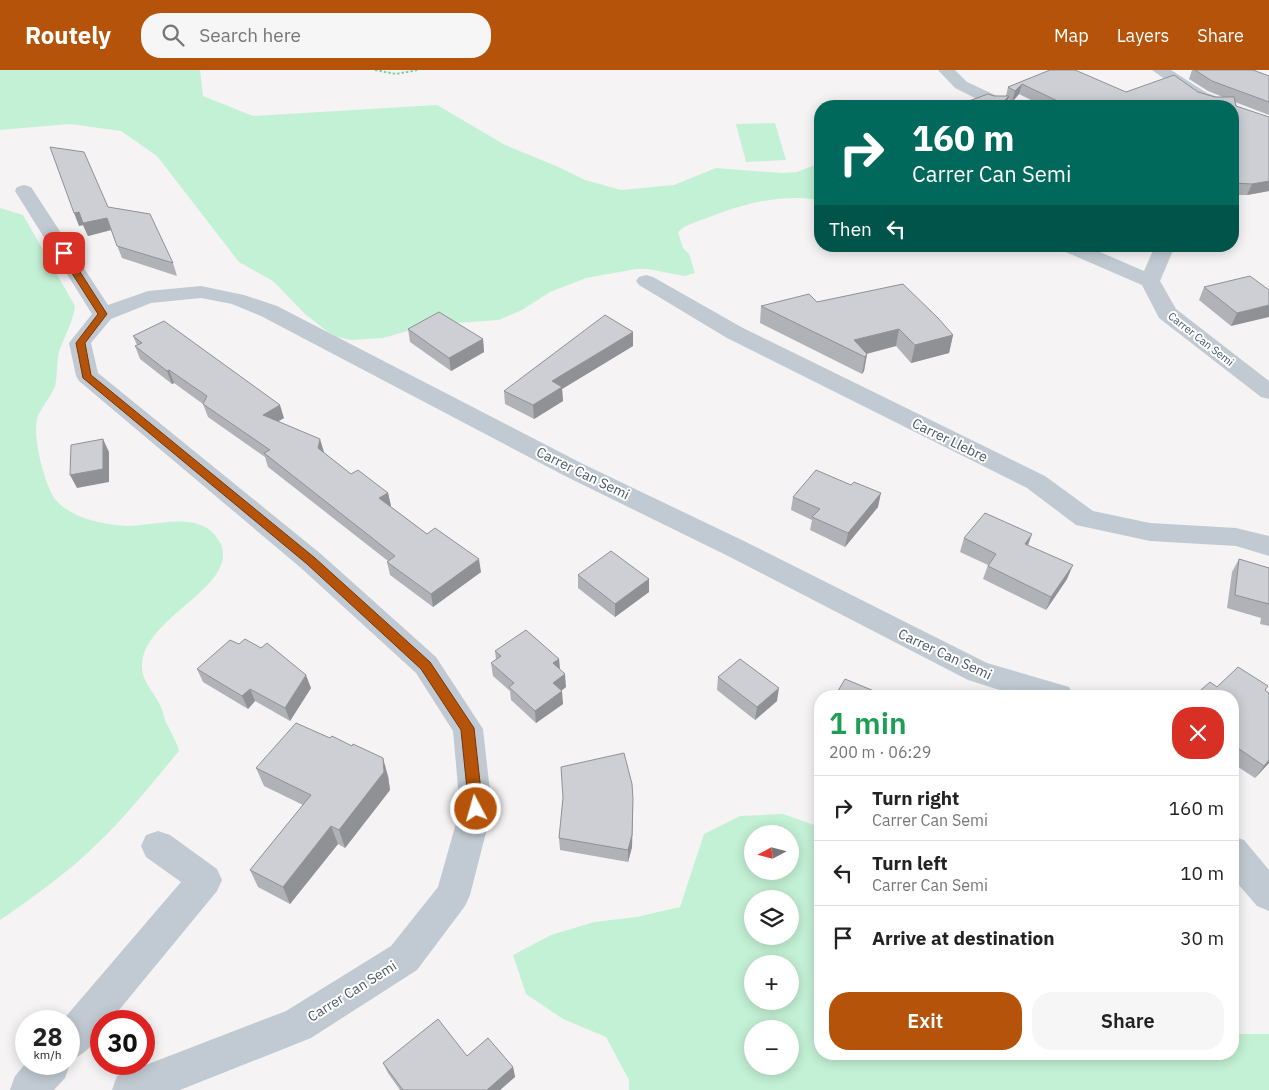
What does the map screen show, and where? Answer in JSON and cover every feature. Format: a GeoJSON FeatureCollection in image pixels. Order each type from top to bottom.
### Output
{"type":"FeatureCollection","features":[{"type":"Feature","properties":{"kind":"street"},"geometry":{"type":"LineString","coordinates":[[946,70],[960,85],[991,100]]}},
{"type":"Feature","properties":{"kind":"street"},"geometry":{"type":"LineString","coordinates":[[1160,70],[1201,97],[1209,100]]}},
{"type":"Feature","properties":{"kind":"street"},"geometry":{"type":"LineString","coordinates":[[24,191],[103,314]]}},
{"type":"Feature","properties":{"kind":"street"},"geometry":{"type":"LineString","coordinates":[[1082,252],[1150,281],[1162,252]]}},
{"type":"Feature","properties":{"kind":"street","name":"Carrer Llebre"},"geometry":{"type":"LineString","coordinates":[[646,281],[735,334],[1036,482],[1085,519],[1150,532],[1236,537],[1269,546]]}},
{"type":"Feature","properties":{"kind":"street","name":"Carrer Can Semi"},"geometry":{"type":"LineString","coordinates":[[1150,281],[1167,313],[1269,392]]}},
{"type":"Feature","properties":{"kind":"street","name":"Carrer Can Semi"},"geometry":{"type":"LineString","coordinates":[[131,1090],[298,1025],[404,958],[453,895],[476,809],[468,728],[426,665],[311,561],[87,376],[80,343],[103,314],[148,297],[201,292],[237,299],[269,311],[574,470],[737,548],[970,668],[1039,690]]}},
{"type":"Feature","properties":{"kind":"street"},"geometry":{"type":"LineString","coordinates":[[80,1029],[205,880],[158,846]]}},
{"type":"Feature","properties":{"kind":"street"},"geometry":{"type":"LineString","coordinates":[[1239,859],[1269,895]]}},
{"type":"Feature","properties":{"kind":"street"},"geometry":{"type":"LineString","coordinates":[[29,1090],[42,1075]]}},
{"type":"Feature","properties":{"kind":"path"},"geometry":{"type":"LineString","coordinates":[[374,70],[386,74],[409,73],[418,70]]}},
{"type":"Feature","properties":{"kind":"green space"},"geometry":{"type":"Polygon","coordinates":[[[0,70],[200,70],[203,96],[253,116],[437,105],[505,145],[585,180],[621,190],[674,185],[716,168],[782,173],[797,172],[814,165],[814,199],[784,198],[767,200],[734,208],[684,227],[678,232],[683,248],[689,254],[695,273],[684,276],[648,269],[636,269],[586,278],[550,292],[522,310],[499,320],[428,325],[383,338],[351,340],[337,337],[328,332],[305,314],[273,281],[239,262],[157,156],[121,131],[70,124],[0,130],[0,70]]]}},
{"type":"Feature","properties":{"kind":"green space"},"geometry":{"type":"Polygon","coordinates":[[[775,123],[786,160],[746,162],[736,124],[775,123]]]}},
{"type":"Feature","properties":{"kind":"green space"},"geometry":{"type":"Polygon","coordinates":[[[0,208],[23,215],[75,306],[59,352],[55,386],[38,416],[36,424],[37,445],[43,470],[55,499],[61,506],[78,516],[109,524],[128,526],[188,522],[199,524],[209,529],[221,543],[222,563],[214,577],[155,635],[145,651],[142,669],[144,678],[160,705],[179,751],[130,809],[89,852],[52,883],[0,920],[0,208]]]}},
{"type":"Feature","properties":{"kind":"green space"},"geometry":{"type":"Polygon","coordinates":[[[783,814],[814,825],[814,1060],[1239,1060],[1239,1034],[1269,1034],[1269,1090],[629,1090],[629,1080],[606,1037],[563,1019],[526,994],[513,955],[551,935],[594,922],[637,917],[680,907],[704,834],[740,816],[783,814]]]}},
{"type":"Feature","properties":{"kind":"building"},"geometry":{"type":"Polygon","coordinates":[[[1050,70],[1075,70],[1126,92],[1174,75],[1198,92],[1215,97],[1234,97],[1235,100],[1055,100],[1022,84],[1015,91],[1008,87],[1050,70]]]}},
{"type":"Feature","properties":{"kind":"building"},"geometry":{"type":"Polygon","coordinates":[[[1195,70],[1253,70],[1269,76],[1269,102],[1212,81],[1195,70]]]}},
{"type":"Feature","properties":{"kind":"building"},"geometry":{"type":"Polygon","coordinates":[[[988,94],[1009,96],[1005,100],[972,100],[988,94]]]}},
{"type":"Feature","properties":{"kind":"building"},"geometry":{"type":"Polygon","coordinates":[[[1239,107],[1269,117],[1269,181],[1252,184],[1239,183],[1239,107]]]}},
{"type":"Feature","properties":{"kind":"building"},"geometry":{"type":"Polygon","coordinates":[[[50,147],[84,152],[108,207],[150,214],[173,263],[117,246],[107,218],[83,223],[79,212],[74,213],[50,147]]]}},
{"type":"Feature","properties":{"kind":"building"},"geometry":{"type":"Polygon","coordinates":[[[1250,276],[1269,290],[1269,305],[1237,313],[1204,287],[1250,276]]]}},
{"type":"Feature","properties":{"kind":"building"},"geometry":{"type":"Polygon","coordinates":[[[903,284],[953,335],[915,345],[899,329],[854,340],[867,354],[865,357],[761,306],[809,294],[817,302],[903,284]]]}},
{"type":"Feature","properties":{"kind":"building"},"geometry":{"type":"Polygon","coordinates":[[[439,312],[483,339],[449,358],[408,329],[439,312]]]}},
{"type":"Feature","properties":{"kind":"building"},"geometry":{"type":"Polygon","coordinates":[[[605,315],[633,332],[552,381],[562,387],[533,405],[504,391],[605,315]]]}},
{"type":"Feature","properties":{"kind":"building"},"geometry":{"type":"Polygon","coordinates":[[[164,321],[280,405],[263,415],[320,439],[318,448],[351,474],[358,470],[388,493],[379,498],[427,534],[435,528],[479,559],[431,594],[387,562],[395,556],[264,453],[270,450],[203,404],[207,396],[169,370],[167,371],[135,346],[142,343],[133,336],[164,321]]]}},
{"type":"Feature","properties":{"kind":"building"},"geometry":{"type":"Polygon","coordinates":[[[103,439],[103,469],[70,475],[71,445],[103,439]]]}},
{"type":"Feature","properties":{"kind":"building"},"geometry":{"type":"Polygon","coordinates":[[[816,470],[851,485],[854,482],[881,493],[848,533],[812,517],[820,509],[793,497],[816,470]]]}},
{"type":"Feature","properties":{"kind":"building"},"geometry":{"type":"Polygon","coordinates":[[[985,513],[1032,534],[1025,544],[1073,565],[1051,597],[988,566],[996,554],[964,538],[985,513]]]}},
{"type":"Feature","properties":{"kind":"building"},"geometry":{"type":"Polygon","coordinates":[[[611,551],[649,579],[615,604],[578,575],[611,551]]]}},
{"type":"Feature","properties":{"kind":"building"},"geometry":{"type":"Polygon","coordinates":[[[1239,559],[1269,568],[1269,604],[1235,595],[1239,559]]]}},
{"type":"Feature","properties":{"kind":"building"},"geometry":{"type":"Polygon","coordinates":[[[526,630],[559,659],[553,663],[565,674],[553,683],[562,691],[535,711],[509,687],[514,683],[491,663],[501,656],[495,651],[526,630]]]}},
{"type":"Feature","properties":{"kind":"building"},"geometry":{"type":"Polygon","coordinates":[[[245,639],[261,648],[267,643],[306,675],[285,708],[250,689],[242,696],[197,669],[230,640],[239,644],[245,639]]]}},
{"type":"Feature","properties":{"kind":"building"},"geometry":{"type":"Polygon","coordinates":[[[740,659],[779,688],[757,707],[718,677],[740,659]]]}},
{"type":"Feature","properties":{"kind":"building"},"geometry":{"type":"Polygon","coordinates":[[[1238,667],[1268,686],[1265,690],[1269,693],[1269,760],[1264,766],[1239,749],[1239,690],[1201,690],[1210,682],[1217,687],[1238,667]]]}},
{"type":"Feature","properties":{"kind":"building"},"geometry":{"type":"Polygon","coordinates":[[[845,679],[872,690],[839,690],[845,679]]]}},
{"type":"Feature","properties":{"kind":"building"},"geometry":{"type":"Polygon","coordinates":[[[296,723],[330,738],[332,736],[352,746],[353,744],[383,758],[384,772],[339,830],[331,826],[283,887],[250,870],[311,795],[256,768],[296,723]]]}},
{"type":"Feature","properties":{"kind":"building"},"geometry":{"type":"Polygon","coordinates":[[[624,753],[632,784],[633,799],[632,835],[628,850],[559,838],[563,798],[561,767],[624,753]]]}},
{"type":"Feature","properties":{"kind":"building"},"geometry":{"type":"Polygon","coordinates":[[[438,1019],[467,1056],[488,1038],[513,1067],[487,1090],[403,1090],[383,1063],[438,1019]]]}},
{"type":"Feature","properties":{"kind":"route"},"geometry":{"type":"LineString","coordinates":[[64,253],[103,314],[80,343],[87,376],[111,398],[311,561],[426,665],[468,728],[476,809]]}}]}
